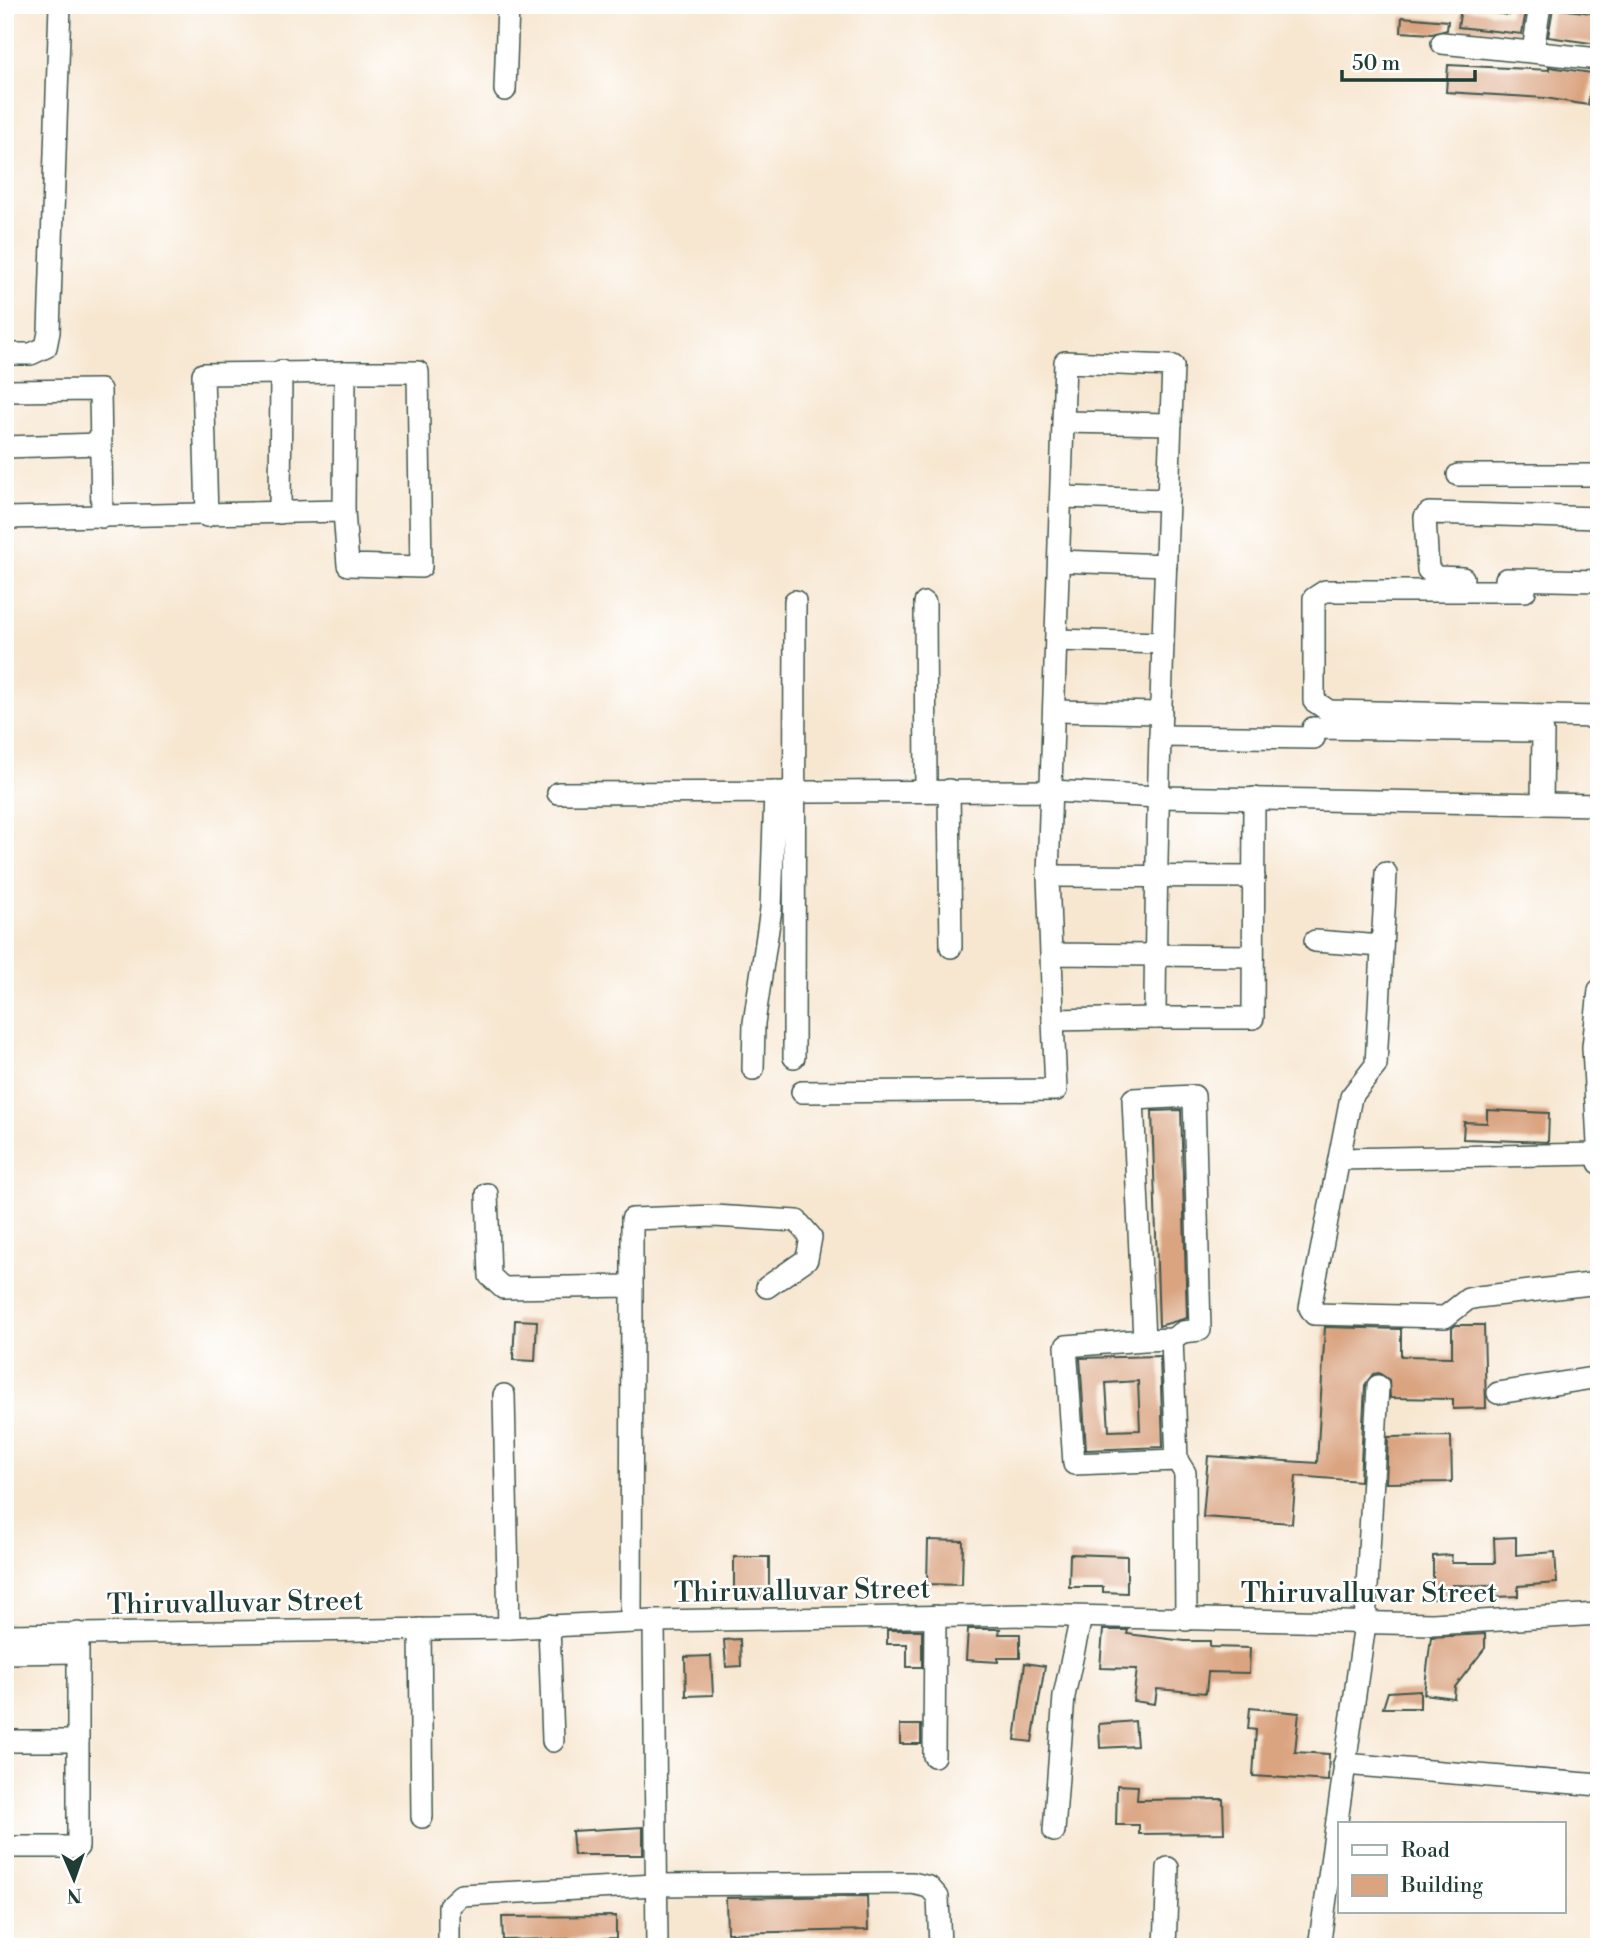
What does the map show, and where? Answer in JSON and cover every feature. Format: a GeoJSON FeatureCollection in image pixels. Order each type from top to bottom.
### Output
{"type":"FeatureCollection","features":[{"type":"Feature","properties":{"kind":"street"},"geometry":{"type":"LineString","coordinates":[[5,354],[31,354],[46,347],[49,332],[60,5]]}},
{"type":"Feature","properties":{"kind":"street"},"geometry":{"type":"LineString","coordinates":[[505,90],[508,5]]}},
{"type":"Feature","properties":{"kind":"street"},"geometry":{"type":"LineString","coordinates":[[1533,51],[1540,5]]}},
{"type":"Feature","properties":{"kind":"street"},"geometry":{"type":"LineString","coordinates":[[1443,43],[1599,59]]}},
{"type":"Feature","properties":{"kind":"street"},"geometry":{"type":"LineString","coordinates":[[802,1092],[1056,1090],[1048,877],[1065,362],[1173,366],[1157,797],[1155,1018]]}},
{"type":"Feature","properties":{"kind":"street"},"geometry":{"type":"LineString","coordinates":[[280,513],[281,371]]}},
{"type":"Feature","properties":{"kind":"street"},"geometry":{"type":"LineString","coordinates":[[207,516],[203,374],[281,371],[418,372],[421,566],[348,565],[344,511],[345,372]]}},
{"type":"Feature","properties":{"kind":"street"},"geometry":{"type":"LineString","coordinates":[[5,391],[100,390],[102,517]]}},
{"type":"Feature","properties":{"kind":"street"},"geometry":{"type":"LineString","coordinates":[[1063,422],[1171,424]]}},
{"type":"Feature","properties":{"kind":"street"},"geometry":{"type":"LineString","coordinates":[[5,447],[100,444]]}},
{"type":"Feature","properties":{"kind":"street"},"geometry":{"type":"LineString","coordinates":[[1458,475],[1599,475]]}},
{"type":"Feature","properties":{"kind":"street"},"geometry":{"type":"LineString","coordinates":[[1061,497],[1168,500]]}},
{"type":"Feature","properties":{"kind":"street"},"geometry":{"type":"LineString","coordinates":[[5,518],[207,516],[344,511]]}},
{"type":"Feature","properties":{"kind":"street"},"geometry":{"type":"LineString","coordinates":[[1599,518],[1437,512],[1425,517],[1428,570],[1432,576],[1599,581]]}},
{"type":"Feature","properties":{"kind":"street"},"geometry":{"type":"LineString","coordinates":[[1059,561],[1166,565]]}},
{"type":"Feature","properties":{"kind":"street"},"geometry":{"type":"LineString","coordinates":[[1525,591],[1325,591],[1318,594],[1314,598],[1314,701],[1329,711],[1599,717]]}},
{"type":"Feature","properties":{"kind":"street"},"geometry":{"type":"LineString","coordinates":[[753,1069],[754,1023],[771,909],[784,792],[795,601]]}},
{"type":"Feature","properties":{"kind":"street"},"geometry":{"type":"LineString","coordinates":[[925,603],[926,790]]}},
{"type":"Feature","properties":{"kind":"street"},"geometry":{"type":"LineString","coordinates":[[1056,640],[1163,643]]}},
{"type":"Feature","properties":{"kind":"street"},"geometry":{"type":"LineString","coordinates":[[1054,711],[1161,713]]}},
{"type":"Feature","properties":{"kind":"street"},"geometry":{"type":"LineString","coordinates":[[1160,736],[1314,738],[1313,728],[1543,732],[1542,804]]}},
{"type":"Feature","properties":{"kind":"street"},"geometry":{"type":"LineString","coordinates":[[949,790],[951,947]]}},
{"type":"Feature","properties":{"kind":"street"},"geometry":{"type":"LineString","coordinates":[[558,793],[1052,791],[1157,797],[1599,805]]}},
{"type":"Feature","properties":{"kind":"street"},"geometry":{"type":"LineString","coordinates":[[784,792],[794,1057]]}},
{"type":"Feature","properties":{"kind":"street"},"geometry":{"type":"LineString","coordinates":[[1053,1020],[1253,1018],[1254,798]]}},
{"type":"Feature","properties":{"kind":"street"},"geometry":{"type":"LineString","coordinates":[[1386,873],[1376,1065],[1351,1097],[1310,1308],[1314,1314],[1445,1317],[1468,1299],[1599,1283]]}},
{"type":"Feature","properties":{"kind":"street"},"geometry":{"type":"LineString","coordinates":[[1048,877],[1254,877]]}},
{"type":"Feature","properties":{"kind":"street"},"geometry":{"type":"LineString","coordinates":[[1315,941],[1382,946]]}},
{"type":"Feature","properties":{"kind":"street"},"geometry":{"type":"LineString","coordinates":[[1051,954],[1253,956]]}},
{"type":"Feature","properties":{"kind":"street"},"geometry":{"type":"LineString","coordinates":[[1339,1159],[1598,1159],[1593,1047],[1599,990]]}},
{"type":"Feature","properties":{"kind":"street"},"geometry":{"type":"LineString","coordinates":[[1144,1340],[1133,1099],[1194,1096],[1200,1330],[1184,1332],[1172,1339],[1066,1346],[1074,1464],[1177,1460]]}},
{"type":"Feature","properties":{"kind":"street"},"geometry":{"type":"LineString","coordinates":[[487,1194],[490,1276],[503,1288],[632,1286]]}},
{"type":"Feature","properties":{"kind":"street"},"geometry":{"type":"LineString","coordinates":[[631,1622],[632,1219],[715,1216],[797,1221],[811,1237],[807,1259],[767,1287]]}},
{"type":"Feature","properties":{"kind":"street"},"geometry":{"type":"LineString","coordinates":[[1172,1339],[1177,1460],[1185,1473],[1186,1619]]}},
{"type":"Feature","properties":{"kind":"street"},"geometry":{"type":"LineString","coordinates":[[1498,1393],[1599,1377]]}},
{"type":"Feature","properties":{"kind":"street"},"geometry":{"type":"LineString","coordinates":[[1339,1822],[1365,1624],[1378,1386]]}},
{"type":"Feature","properties":{"kind":"street"},"geometry":{"type":"LineString","coordinates":[[504,1395],[509,1628]]}},
{"type":"Feature","properties":{"kind":"street","name":"Thiruvalluvar Street"},"geometry":{"type":"LineString","coordinates":[[5,1634],[78,1643],[654,1621],[935,1616],[1365,1624],[1552,1619],[1599,1614]]}},
{"type":"Feature","properties":{"kind":"street"},"geometry":{"type":"LineString","coordinates":[[934,1756],[935,1616]]}},
{"type":"Feature","properties":{"kind":"street"},"geometry":{"type":"LineString","coordinates":[[1054,1831],[1064,1696],[1081,1617]]}},
{"type":"Feature","properties":{"kind":"street"},"geometry":{"type":"LineString","coordinates":[[654,1621],[657,1947]]}},
{"type":"Feature","properties":{"kind":"street"},"geometry":{"type":"LineString","coordinates":[[549,1625],[553,1741]]}},
{"type":"Feature","properties":{"kind":"street"},"geometry":{"type":"LineString","coordinates":[[420,1629],[422,1817]]}},
{"type":"Feature","properties":{"kind":"street"},"geometry":{"type":"LineString","coordinates":[[5,1653],[78,1643],[78,1847],[5,1847]]}},
{"type":"Feature","properties":{"kind":"street"},"geometry":{"type":"LineString","coordinates":[[5,1741],[78,1741]]}},
{"type":"Feature","properties":{"kind":"street"},"geometry":{"type":"LineString","coordinates":[[1345,1764],[1599,1785]]}},
{"type":"Feature","properties":{"kind":"street"},"geometry":{"type":"LineString","coordinates":[[1319,1947],[1333,1884],[1338,1834]]}},
{"type":"Feature","properties":{"kind":"street"},"geometry":{"type":"LineString","coordinates":[[1165,1947],[1168,1868]]}},
{"type":"Feature","properties":{"kind":"street"},"geometry":{"type":"LineString","coordinates":[[449,1947],[449,1906],[461,1895],[656,1885],[912,1883],[929,1887],[938,1897],[940,1947]]}},
{"type":"Feature","properties":{"kind":"building"},"geometry":{"type":"Polygon","coordinates":[[[1510,5],[1527,5],[1522,34],[1458,27],[1461,8],[1509,15],[1510,5]]]}},
{"type":"Feature","properties":{"kind":"building"},"geometry":{"type":"Polygon","coordinates":[[[1553,8],[1599,14],[1598,44],[1548,37],[1553,8]]]}},
{"type":"Feature","properties":{"kind":"building"},"geometry":{"type":"Polygon","coordinates":[[[1402,17],[1448,21],[1447,30],[1432,34],[1401,32],[1402,17]]]}},
{"type":"Feature","properties":{"kind":"building"},"geometry":{"type":"Polygon","coordinates":[[[1448,65],[1549,70],[1549,67],[1592,73],[1588,105],[1545,98],[1446,92],[1448,65]]]}},
{"type":"Feature","properties":{"kind":"building"},"geometry":{"type":"Polygon","coordinates":[[[1181,1110],[1187,1318],[1159,1326],[1152,1111],[1181,1110]]]}},
{"type":"Feature","properties":{"kind":"building"},"geometry":{"type":"Polygon","coordinates":[[[1487,1110],[1549,1113],[1548,1142],[1463,1139],[1464,1122],[1487,1123],[1487,1110]]]}},
{"type":"Feature","properties":{"kind":"building"},"geometry":{"type":"Polygon","coordinates":[[[515,1320],[537,1321],[535,1361],[513,1360],[515,1320]]]}},
{"type":"Feature","properties":{"kind":"building"},"geometry":{"type":"Polygon","coordinates":[[[1456,1325],[1484,1325],[1486,1408],[1453,1409],[1453,1399],[1390,1398],[1389,1380],[1379,1373],[1373,1374],[1365,1385],[1360,1481],[1296,1476],[1292,1523],[1203,1517],[1208,1456],[1317,1463],[1325,1327],[1401,1329],[1401,1356],[1452,1357],[1452,1328],[1456,1325]]]}},
{"type":"Feature","properties":{"kind":"building"},"geometry":{"type":"Polygon","coordinates":[[[1160,1356],[1163,1447],[1086,1450],[1080,1358],[1160,1356]],[[1138,1381],[1106,1383],[1109,1431],[1140,1430],[1138,1381]]]}},
{"type":"Feature","properties":{"kind":"building"},"geometry":{"type":"Polygon","coordinates":[[[1451,1436],[1452,1482],[1386,1483],[1388,1437],[1451,1436]]]}},
{"type":"Feature","properties":{"kind":"building"},"geometry":{"type":"Polygon","coordinates":[[[1516,1537],[1516,1555],[1555,1552],[1557,1583],[1518,1586],[1518,1596],[1496,1597],[1495,1586],[1452,1585],[1452,1599],[1433,1599],[1433,1556],[1451,1555],[1452,1563],[1495,1563],[1494,1538],[1516,1537]]]}},
{"type":"Feature","properties":{"kind":"building"},"geometry":{"type":"Polygon","coordinates":[[[928,1540],[963,1541],[962,1585],[927,1584],[928,1540]]]}},
{"type":"Feature","properties":{"kind":"building"},"geometry":{"type":"Polygon","coordinates":[[[1070,1554],[1127,1556],[1127,1593],[1103,1592],[1103,1587],[1069,1587],[1070,1554]]]}},
{"type":"Feature","properties":{"kind":"building"},"geometry":{"type":"Polygon","coordinates":[[[734,1557],[769,1557],[769,1596],[734,1596],[734,1557]]]}},
{"type":"Feature","properties":{"kind":"building"},"geometry":{"type":"Polygon","coordinates":[[[968,1629],[1000,1629],[999,1634],[1020,1634],[1020,1658],[998,1658],[998,1662],[966,1660],[968,1629]]]}},
{"type":"Feature","properties":{"kind":"building"},"geometry":{"type":"Polygon","coordinates":[[[887,1630],[922,1630],[922,1667],[907,1667],[907,1644],[887,1644],[887,1630]]]}},
{"type":"Feature","properties":{"kind":"building"},"geometry":{"type":"Polygon","coordinates":[[[1103,1630],[1128,1630],[1127,1634],[1185,1641],[1210,1641],[1210,1647],[1250,1648],[1249,1673],[1208,1672],[1206,1693],[1157,1689],[1155,1704],[1133,1701],[1137,1669],[1100,1668],[1103,1630]]]}},
{"type":"Feature","properties":{"kind":"building"},"geometry":{"type":"Polygon","coordinates":[[[1485,1634],[1485,1648],[1455,1687],[1454,1698],[1424,1694],[1431,1637],[1485,1634]]]}},
{"type":"Feature","properties":{"kind":"building"},"geometry":{"type":"Polygon","coordinates":[[[740,1639],[741,1666],[726,1667],[724,1640],[740,1639]]]}},
{"type":"Feature","properties":{"kind":"building"},"geometry":{"type":"Polygon","coordinates":[[[711,1656],[713,1695],[686,1696],[685,1657],[711,1656]]]}},
{"type":"Feature","properties":{"kind":"building"},"geometry":{"type":"Polygon","coordinates":[[[1025,1663],[1045,1666],[1032,1742],[1015,1740],[1025,1663]]]}},
{"type":"Feature","properties":{"kind":"building"},"geometry":{"type":"Polygon","coordinates":[[[1420,1690],[1420,1708],[1383,1708],[1388,1692],[1420,1690]]]}},
{"type":"Feature","properties":{"kind":"building"},"geometry":{"type":"Polygon","coordinates":[[[1250,1708],[1299,1713],[1295,1752],[1329,1754],[1328,1781],[1253,1776],[1256,1730],[1248,1729],[1250,1708]]]}},
{"type":"Feature","properties":{"kind":"building"},"geometry":{"type":"Polygon","coordinates":[[[1135,1721],[1137,1746],[1100,1748],[1099,1724],[1135,1721]]]}},
{"type":"Feature","properties":{"kind":"building"},"geometry":{"type":"Polygon","coordinates":[[[900,1725],[921,1725],[921,1744],[900,1744],[900,1725]]]}},
{"type":"Feature","properties":{"kind":"building"},"geometry":{"type":"Polygon","coordinates":[[[1117,1785],[1138,1786],[1137,1800],[1223,1799],[1224,1833],[1139,1834],[1139,1825],[1116,1825],[1117,1785]]]}},
{"type":"Feature","properties":{"kind":"building"},"geometry":{"type":"Polygon","coordinates":[[[643,1827],[643,1855],[574,1855],[572,1831],[643,1827]]]}},
{"type":"Feature","properties":{"kind":"building"},"geometry":{"type":"Polygon","coordinates":[[[867,1896],[868,1930],[727,1933],[726,1898],[867,1896]]]}},
{"type":"Feature","properties":{"kind":"building"},"geometry":{"type":"Polygon","coordinates":[[[616,1916],[616,1938],[503,1940],[502,1917],[616,1916]]]}}]}
